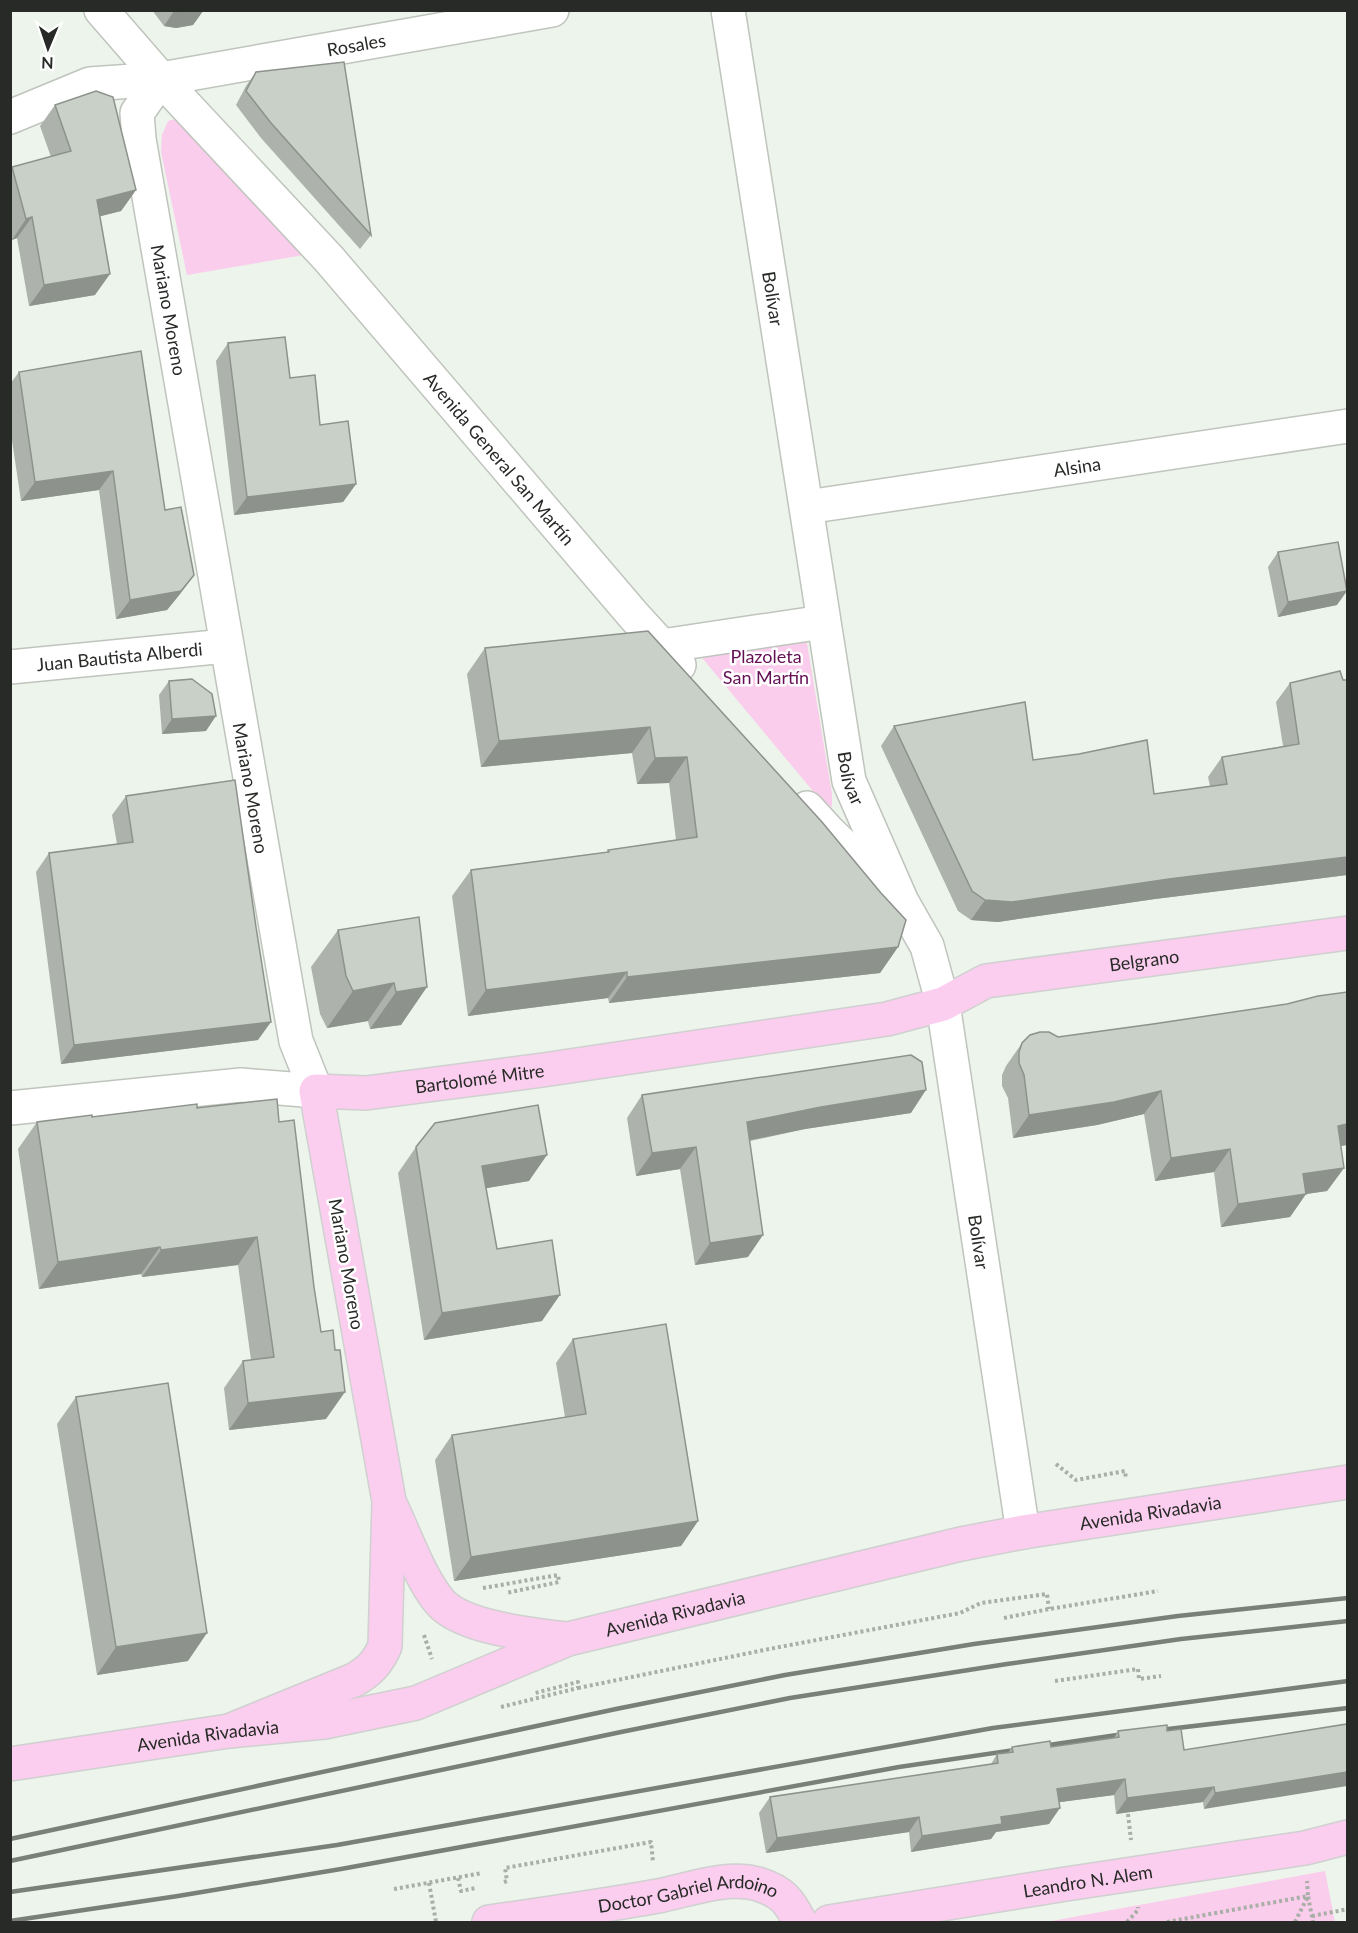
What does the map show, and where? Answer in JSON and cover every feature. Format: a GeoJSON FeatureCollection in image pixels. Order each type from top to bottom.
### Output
{"type":"FeatureCollection","features":[{"type":"Feature","properties":{"kind":"main road","name":"Belgrano"},"geometry":{"type":"LineString","coordinates":[[943,1004],[986,981],[1347,933]]}},
{"type":"Feature","properties":{"kind":"main road","name":"Bartolomé Mitre"},"geometry":{"type":"LineString","coordinates":[[316,1091],[366,1093],[543,1070],[887,1019],[943,1004]]}},
{"type":"Feature","properties":{"kind":"main road","name":"Mariano Moreno"},"geometry":{"type":"LineString","coordinates":[[229,1731],[367,1673],[378,1660],[385,1646],[389,1501],[316,1091]]}},
{"type":"Feature","properties":{"kind":"main road","name":"Avenida Rivadavia"},"geometry":{"type":"LineString","coordinates":[[10,1764],[229,1731],[324,1722],[417,1703],[568,1639],[961,1544],[1023,1532],[1347,1482]]}},
{"type":"Feature","properties":{"kind":"main road","name":"Mariano Moreno"},"geometry":{"type":"LineString","coordinates":[[389,1501],[429,1587],[441,1604],[456,1614],[506,1631],[568,1639]]}},
{"type":"Feature","properties":{"kind":"main road","name":"Leandro N. Alem"},"geometry":{"type":"LineString","coordinates":[[830,1923],[1076,1882],[1305,1848],[1347,1837]]}},
{"type":"Feature","properties":{"kind":"main road","name":"Doctor Gabriel Ardoino"},"geometry":{"type":"LineString","coordinates":[[489,1923],[657,1896],[728,1881],[756,1884],[774,1891],[789,1900],[800,1923]]}},
{"type":"Feature","properties":{"kind":"street","name":"Avenida General San Martín"},"geometry":{"type":"LineString","coordinates":[[101,10],[160,79],[329,259],[635,617],[696,684]]}},
{"type":"Feature","properties":{"kind":"street","name":"Rosales"},"geometry":{"type":"LineString","coordinates":[[10,117],[90,84],[160,79],[552,10]]}},
{"type":"Feature","properties":{"kind":"street","name":"Bolívar"},"geometry":{"type":"LineString","coordinates":[[728,10],[807,507],[822,622],[849,781],[902,902],[927,946],[943,1004],[1023,1532]]}},
{"type":"Feature","properties":{"kind":"street","name":"Mariano Moreno"},"geometry":{"type":"LineString","coordinates":[[160,79],[137,112],[140,139],[296,1041],[316,1091]]}},
{"type":"Feature","properties":{"kind":"street","name":"Alsina"},"geometry":{"type":"LineString","coordinates":[[807,507],[1347,426]]}},
{"type":"Feature","properties":{"kind":"street"},"geometry":{"type":"LineString","coordinates":[[662,646],[822,622]]}},
{"type":"Feature","properties":{"kind":"street","name":"Juan Bautista Alberdi"},"geometry":{"type":"LineString","coordinates":[[10,667],[226,646]]}},
{"type":"Feature","properties":{"kind":"street"},"geometry":{"type":"LineString","coordinates":[[789,788],[828,831],[902,902]]}},
{"type":"Feature","properties":{"kind":"street","name":"Bartolomé Mitre"},"geometry":{"type":"LineString","coordinates":[[10,1108],[241,1085],[316,1091]]}},
{"type":"Feature","properties":{"kind":"path"},"geometry":{"type":"LineString","coordinates":[[1056,1464],[1076,1480],[1125,1472],[1126,1479]]}},
{"type":"Feature","properties":{"kind":"path"},"geometry":{"type":"LineString","coordinates":[[479,1588],[558,1575],[559,1581],[496,1595]]}},
{"type":"Feature","properties":{"kind":"path"},"geometry":{"type":"LineString","coordinates":[[1004,1618],[1158,1591]]}},
{"type":"Feature","properties":{"kind":"path"},"geometry":{"type":"LineString","coordinates":[[578,1688],[960,1613],[981,1603],[1047,1594],[1048,1609]]}},
{"type":"Feature","properties":{"kind":"path"},"geometry":{"type":"LineString","coordinates":[[1055,1682],[1138,1669],[1139,1679],[1161,1676]]}},
{"type":"Feature","properties":{"kind":"path"},"geometry":{"type":"LineString","coordinates":[[512,1700],[578,1682]]}},
{"type":"Feature","properties":{"kind":"path"},"geometry":{"type":"LineString","coordinates":[[496,1884],[507,1881],[505,1868],[651,1842]]}},
{"type":"Feature","properties":{"kind":"path"},"geometry":{"type":"LineString","coordinates":[[394,1888],[482,1873]]}},
{"type":"Feature","properties":{"kind":"path"},"geometry":{"type":"LineString","coordinates":[[458,1878],[461,1891],[484,1886]]}},
{"type":"Feature","properties":{"kind":"path"},"geometry":{"type":"LineString","coordinates":[[429,1883],[436,1923]]}},
{"type":"Feature","properties":{"kind":"path"},"geometry":{"type":"LineString","coordinates":[[1167,1923],[1308,1896],[1313,1923]]}},
{"type":"Feature","properties":{"kind":"path"},"geometry":{"type":"LineString","coordinates":[[1312,1916],[1347,1909]]}},
{"type":"Feature","properties":{"kind":"green space"},"geometry":{"type":"Polygon","coordinates":[[[183,117],[304,255],[187,275],[161,152],[162,135],[168,121],[183,117]]]}},
{"type":"Feature","properties":{"kind":"green space","name":"Plazoleta San Martín"},"geometry":{"type":"Polygon","coordinates":[[[802,613],[832,794],[832,807],[822,802],[698,653],[802,613]]]}},
{"type":"Feature","properties":{"kind":"green space"},"geometry":{"type":"Polygon","coordinates":[[[1325,1871],[1335,1922],[1046,1922],[1325,1871]]]}},
{"type":"Feature","properties":{"kind":"building"},"geometry":{"type":"Polygon","coordinates":[[[174,10],[203,10],[203,11],[186,13],[174,10]]]}},
{"type":"Feature","properties":{"kind":"building"},"geometry":{"type":"Polygon","coordinates":[[[344,62],[371,235],[271,123],[246,91],[256,72],[344,62]]]}},
{"type":"Feature","properties":{"kind":"building"},"geometry":{"type":"Polygon","coordinates":[[[96,91],[113,97],[136,190],[97,200],[110,274],[44,285],[32,217],[26,219],[12,167],[71,151],[55,105],[96,91]]]}},
{"type":"Feature","properties":{"kind":"building"},"geometry":{"type":"Polygon","coordinates":[[[285,337],[290,378],[315,375],[320,425],[348,421],[356,484],[247,497],[228,343],[285,337]]]}},
{"type":"Feature","properties":{"kind":"building"},"geometry":{"type":"Polygon","coordinates":[[[141,351],[165,510],[181,507],[194,575],[181,591],[130,600],[113,471],[35,482],[19,372],[141,351]]]}},
{"type":"Feature","properties":{"kind":"building"},"geometry":{"type":"Polygon","coordinates":[[[1338,542],[1347,591],[1288,602],[1278,552],[1338,542]]]}},
{"type":"Feature","properties":{"kind":"building"},"geometry":{"type":"Polygon","coordinates":[[[648,631],[822,822],[906,920],[898,947],[627,977],[627,972],[486,990],[471,870],[609,852],[608,850],[697,837],[687,757],[655,758],[650,727],[499,741],[485,648],[648,631]]]}},
{"type":"Feature","properties":{"kind":"building"},"geometry":{"type":"Polygon","coordinates":[[[1340,671],[1343,680],[1347,680],[1347,857],[1169,879],[1012,902],[985,900],[972,891],[894,726],[1025,702],[1033,760],[1079,754],[1147,740],[1154,794],[1227,784],[1222,757],[1299,744],[1290,683],[1340,671]]]}},
{"type":"Feature","properties":{"kind":"building"},"geometry":{"type":"Polygon","coordinates":[[[192,679],[212,694],[216,716],[172,719],[169,681],[192,679]]]}},
{"type":"Feature","properties":{"kind":"building"},"geometry":{"type":"Polygon","coordinates":[[[235,780],[271,1022],[74,1045],[49,853],[133,842],[126,796],[235,780]]]}},
{"type":"Feature","properties":{"kind":"building"},"geometry":{"type":"Polygon","coordinates":[[[419,917],[427,987],[396,992],[394,983],[353,991],[346,976],[338,930],[419,917]]]}},
{"type":"Feature","properties":{"kind":"building"},"geometry":{"type":"Polygon","coordinates":[[[1347,992],[1347,1124],[1338,1126],[1344,1168],[1303,1174],[1306,1194],[1238,1204],[1230,1149],[1171,1158],[1161,1091],[1114,1102],[1029,1115],[1019,1052],[1022,1043],[1030,1035],[1049,1032],[1058,1037],[1287,1004],[1347,992]]]}},
{"type":"Feature","properties":{"kind":"building"},"geometry":{"type":"Polygon","coordinates":[[[911,1055],[922,1062],[926,1090],[747,1122],[763,1235],[710,1243],[696,1147],[652,1153],[642,1095],[911,1055]]]}},
{"type":"Feature","properties":{"kind":"building"},"geometry":{"type":"Polygon","coordinates":[[[277,1099],[279,1122],[294,1120],[321,1332],[333,1330],[335,1350],[340,1350],[345,1392],[248,1403],[243,1361],[274,1357],[257,1237],[161,1250],[160,1247],[58,1262],[37,1122],[197,1104],[197,1108],[277,1099]]]}},
{"type":"Feature","properties":{"kind":"building"},"geometry":{"type":"Polygon","coordinates":[[[538,1105],[547,1155],[482,1166],[497,1249],[552,1240],[560,1295],[442,1313],[416,1147],[435,1123],[538,1105]]]}},
{"type":"Feature","properties":{"kind":"building"},"geometry":{"type":"Polygon","coordinates":[[[666,1324],[698,1521],[471,1557],[452,1435],[586,1414],[573,1339],[666,1324]]]}},
{"type":"Feature","properties":{"kind":"building"},"geometry":{"type":"Polygon","coordinates":[[[168,1383],[207,1633],[116,1647],[76,1397],[168,1383]]]}},
{"type":"Feature","properties":{"kind":"building"},"geometry":{"type":"Polygon","coordinates":[[[1347,1724],[1347,1772],[1215,1793],[1214,1787],[1127,1798],[1125,1779],[1057,1789],[1060,1808],[1001,1817],[1002,1824],[922,1836],[919,1817],[777,1838],[770,1797],[998,1763],[997,1754],[1013,1752],[1012,1747],[1050,1741],[1051,1747],[1119,1737],[1118,1731],[1167,1725],[1167,1731],[1181,1729],[1184,1750],[1347,1724]]]}},
{"type":"Feature","properties":{"kind":"railway"},"geometry":{"type":"LineString","coordinates":[[10,1839],[785,1675],[974,1644],[1178,1616],[1348,1598]]}},
{"type":"Feature","properties":{"kind":"railway"},"geometry":{"type":"LineString","coordinates":[[10,1861],[790,1698],[1181,1639],[1348,1621]]}},
{"type":"Feature","properties":{"kind":"railway"},"geometry":{"type":"LineString","coordinates":[[10,1892],[337,1845],[993,1728],[1348,1681]]}},
{"type":"Feature","properties":{"kind":"railway"},"geometry":{"type":"LineString","coordinates":[[10,1921],[341,1869],[899,1767],[1117,1735],[1348,1708]]}}]}
